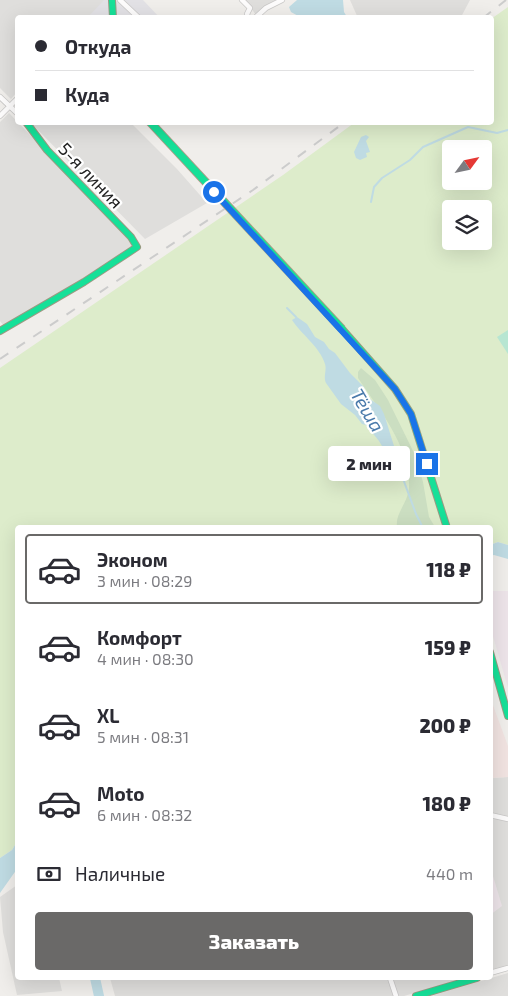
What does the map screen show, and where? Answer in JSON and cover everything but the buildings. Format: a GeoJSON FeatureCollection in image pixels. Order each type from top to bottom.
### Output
{"type":"FeatureCollection","features":[{"type":"Feature","properties":{"kind":"main road"},"geometry":{"type":"LineString","coordinates":[[112,0],[113,15]]}},
{"type":"Feature","properties":{"kind":"main road","name":"5-я линия"},"geometry":{"type":"LineString","coordinates":[[1,330],[84,282],[137,246],[47,150],[29,125]]}},
{"type":"Feature","properties":{"kind":"main road"},"geometry":{"type":"LineString","coordinates":[[153,125],[342,329],[395,389],[411,414],[446,525]]}},
{"type":"Feature","properties":{"kind":"main road"},"geometry":{"type":"LineString","coordinates":[[493,663],[508,716]]}},
{"type":"Feature","properties":{"kind":"main road"},"geometry":{"type":"LineString","coordinates":[[416,996],[470,980]]}},
{"type":"Feature","properties":{"kind":"street"},"geometry":{"type":"LineString","coordinates":[[120,0],[136,15]]}},
{"type":"Feature","properties":{"kind":"street"},"geometry":{"type":"LineString","coordinates":[[242,0],[250,8],[247,15]]}},
{"type":"Feature","properties":{"kind":"street"},"geometry":{"type":"LineString","coordinates":[[258,15],[266,8],[282,0]]}},
{"type":"Feature","properties":{"kind":"street"},"geometry":{"type":"LineString","coordinates":[[0,97],[15,111]]}},
{"type":"Feature","properties":{"kind":"street"},"geometry":{"type":"LineString","coordinates":[[0,116],[15,101]]}},
{"type":"Feature","properties":{"kind":"street"},"geometry":{"type":"LineString","coordinates":[[493,816],[508,818]]}},
{"type":"Feature","properties":{"kind":"street"},"geometry":{"type":"LineString","coordinates":[[493,973],[508,968]]}},
{"type":"Feature","properties":{"kind":"street"},"geometry":{"type":"LineString","coordinates":[[391,980],[396,996]]}},
{"type":"Feature","properties":{"kind":"shaded area"},"geometry":{"type":"Polygon","coordinates":[[[0,0],[106,0],[91,15],[15,15],[15,94],[11,99],[0,88],[0,0]]]}},
{"type":"Feature","properties":{"kind":"shaded area"},"geometry":{"type":"Polygon","coordinates":[[[104,0],[143,0],[157,15],[90,15],[104,0]]]}},
{"type":"Feature","properties":{"kind":"shaded area"},"geometry":{"type":"Polygon","coordinates":[[[245,0],[278,0],[256,15],[245,0]]]}},
{"type":"Feature","properties":{"kind":"shaded area"},"geometry":{"type":"Polygon","coordinates":[[[350,0],[470,0],[462,15],[357,15],[350,0]]]}},
{"type":"Feature","properties":{"kind":"shaded area"},"geometry":{"type":"Polygon","coordinates":[[[9,113],[15,119],[15,125],[21,125],[137,246],[4,326],[0,321],[0,122],[9,113]]]}},
{"type":"Feature","properties":{"kind":"shaded area"},"geometry":{"type":"Polygon","coordinates":[[[33,125],[133,125],[177,169],[207,203],[145,239],[33,125]]]}},
{"type":"Feature","properties":{"kind":"shaded area"},"geometry":{"type":"Polygon","coordinates":[[[493,591],[508,591],[508,688],[493,636],[493,591]]]}},
{"type":"Feature","properties":{"kind":"shaded area"},"geometry":{"type":"Polygon","coordinates":[[[493,705],[508,746],[508,777],[493,778],[493,705]]]}},
{"type":"Feature","properties":{"kind":"shaded area"},"geometry":{"type":"Polygon","coordinates":[[[508,777],[508,965],[493,969],[493,778],[508,777]]]}},
{"type":"Feature","properties":{"kind":"shaded area"},"geometry":{"type":"Polygon","coordinates":[[[493,876],[502,906],[493,913],[493,876]]]}},
{"type":"Feature","properties":{"kind":"shaded area"},"geometry":{"type":"Polygon","coordinates":[[[15,886],[15,980],[59,980],[62,991],[17,995],[3,932],[0,897],[15,886]]]}},
{"type":"Feature","properties":{"kind":"shaded area"},"geometry":{"type":"Polygon","coordinates":[[[508,973],[508,996],[431,996],[485,980],[493,980],[493,977],[508,973]]]}},
{"type":"Feature","properties":{"kind":"shaded area"},"geometry":{"type":"Polygon","coordinates":[[[111,980],[459,980],[404,996],[115,996],[111,980]]]}},
{"type":"Feature","properties":{"kind":"green space"},"geometry":{"type":"Polygon","coordinates":[[[508,7],[508,545],[498,542],[493,544],[493,525],[15,525],[15,845],[12,850],[0,858],[0,368],[283,175],[351,125],[494,125],[494,17],[508,7]]]}},
{"type":"Feature","properties":{"kind":"green space"},"geometry":{"type":"Polygon","coordinates":[[[508,330],[508,354],[497,337],[508,330]]]}},
{"type":"Feature","properties":{"kind":"green space"},"geometry":{"type":"Polygon","coordinates":[[[361,368],[375,380],[388,400],[414,453],[423,482],[429,517],[434,525],[397,525],[398,517],[409,488],[405,458],[384,416],[358,378],[358,372],[361,368]]]}},
{"type":"Feature","properties":{"kind":"water"},"geometry":{"type":"Polygon","coordinates":[[[297,0],[343,0],[346,15],[296,15],[291,12],[289,7],[297,0]]]}},
{"type":"Feature","properties":{"kind":"water"},"geometry":{"type":"Polygon","coordinates":[[[366,135],[369,137],[366,141],[370,152],[366,153],[367,157],[360,160],[356,158],[354,152],[361,137],[366,135]]]}},
{"type":"Feature","properties":{"kind":"water"},"geometry":{"type":"Polygon","coordinates":[[[297,317],[307,324],[315,337],[324,342],[335,353],[350,373],[364,387],[367,397],[380,406],[394,446],[396,456],[394,460],[388,456],[366,425],[362,424],[355,415],[341,404],[326,383],[323,358],[292,320],[297,317]]]}},
{"type":"Feature","properties":{"kind":"water"},"geometry":{"type":"Polygon","coordinates":[[[498,542],[508,545],[508,559],[493,555],[493,544],[498,542]]]}},
{"type":"Feature","properties":{"kind":"water"},"geometry":{"type":"Polygon","coordinates":[[[15,845],[15,872],[0,893],[0,858],[12,850],[15,845]]]}},
{"type":"Feature","properties":{"kind":"waterway"},"geometry":{"type":"LineString","coordinates":[[371,202],[374,187],[382,178],[410,160],[423,147],[468,127],[497,133],[508,130]]}},
{"type":"Feature","properties":{"kind":"waterway","name":"Тёша"},"geometry":{"type":"LineString","coordinates":[[287,308],[296,317]]}},
{"type":"Feature","properties":{"kind":"waterway","name":"Тёша"},"geometry":{"type":"LineString","coordinates":[[395,457],[422,525]]}},
{"type":"Feature","properties":{"kind":"waterway"},"geometry":{"type":"LineString","coordinates":[[95,980],[99,996]]}},
{"type":"Feature","properties":{"kind":"railway"},"geometry":{"type":"LineString","coordinates":[[487,15],[506,0]]}},
{"type":"Feature","properties":{"kind":"railway"},"geometry":{"type":"LineString","coordinates":[[0,359],[253,190],[341,125]]}},
{"type":"Feature","properties":{"kind":"traffic: fast"},"geometry":{"type":"LineString","coordinates":[[112,0],[113,15]]}},
{"type":"Feature","properties":{"kind":"traffic: fast"},"geometry":{"type":"LineString","coordinates":[[0,331],[84,282],[137,247],[131,237],[47,150],[28,125]]}},
{"type":"Feature","properties":{"kind":"traffic: fast"},"geometry":{"type":"LineString","coordinates":[[153,125],[342,329]]}},
{"type":"Feature","properties":{"kind":"traffic: fast"},"geometry":{"type":"LineString","coordinates":[[342,329],[395,389],[411,414],[446,525]]}},
{"type":"Feature","properties":{"kind":"traffic: fast"},"geometry":{"type":"LineString","coordinates":[[493,663],[508,716]]}},
{"type":"Feature","properties":{"kind":"traffic: fast"},"geometry":{"type":"LineString","coordinates":[[416,996],[470,980]]}},
{"type":"Feature","properties":{"kind":"route"},"geometry":{"type":"LineString","coordinates":[[214,192],[342,329],[395,389],[411,414],[427,464]]}}]}
